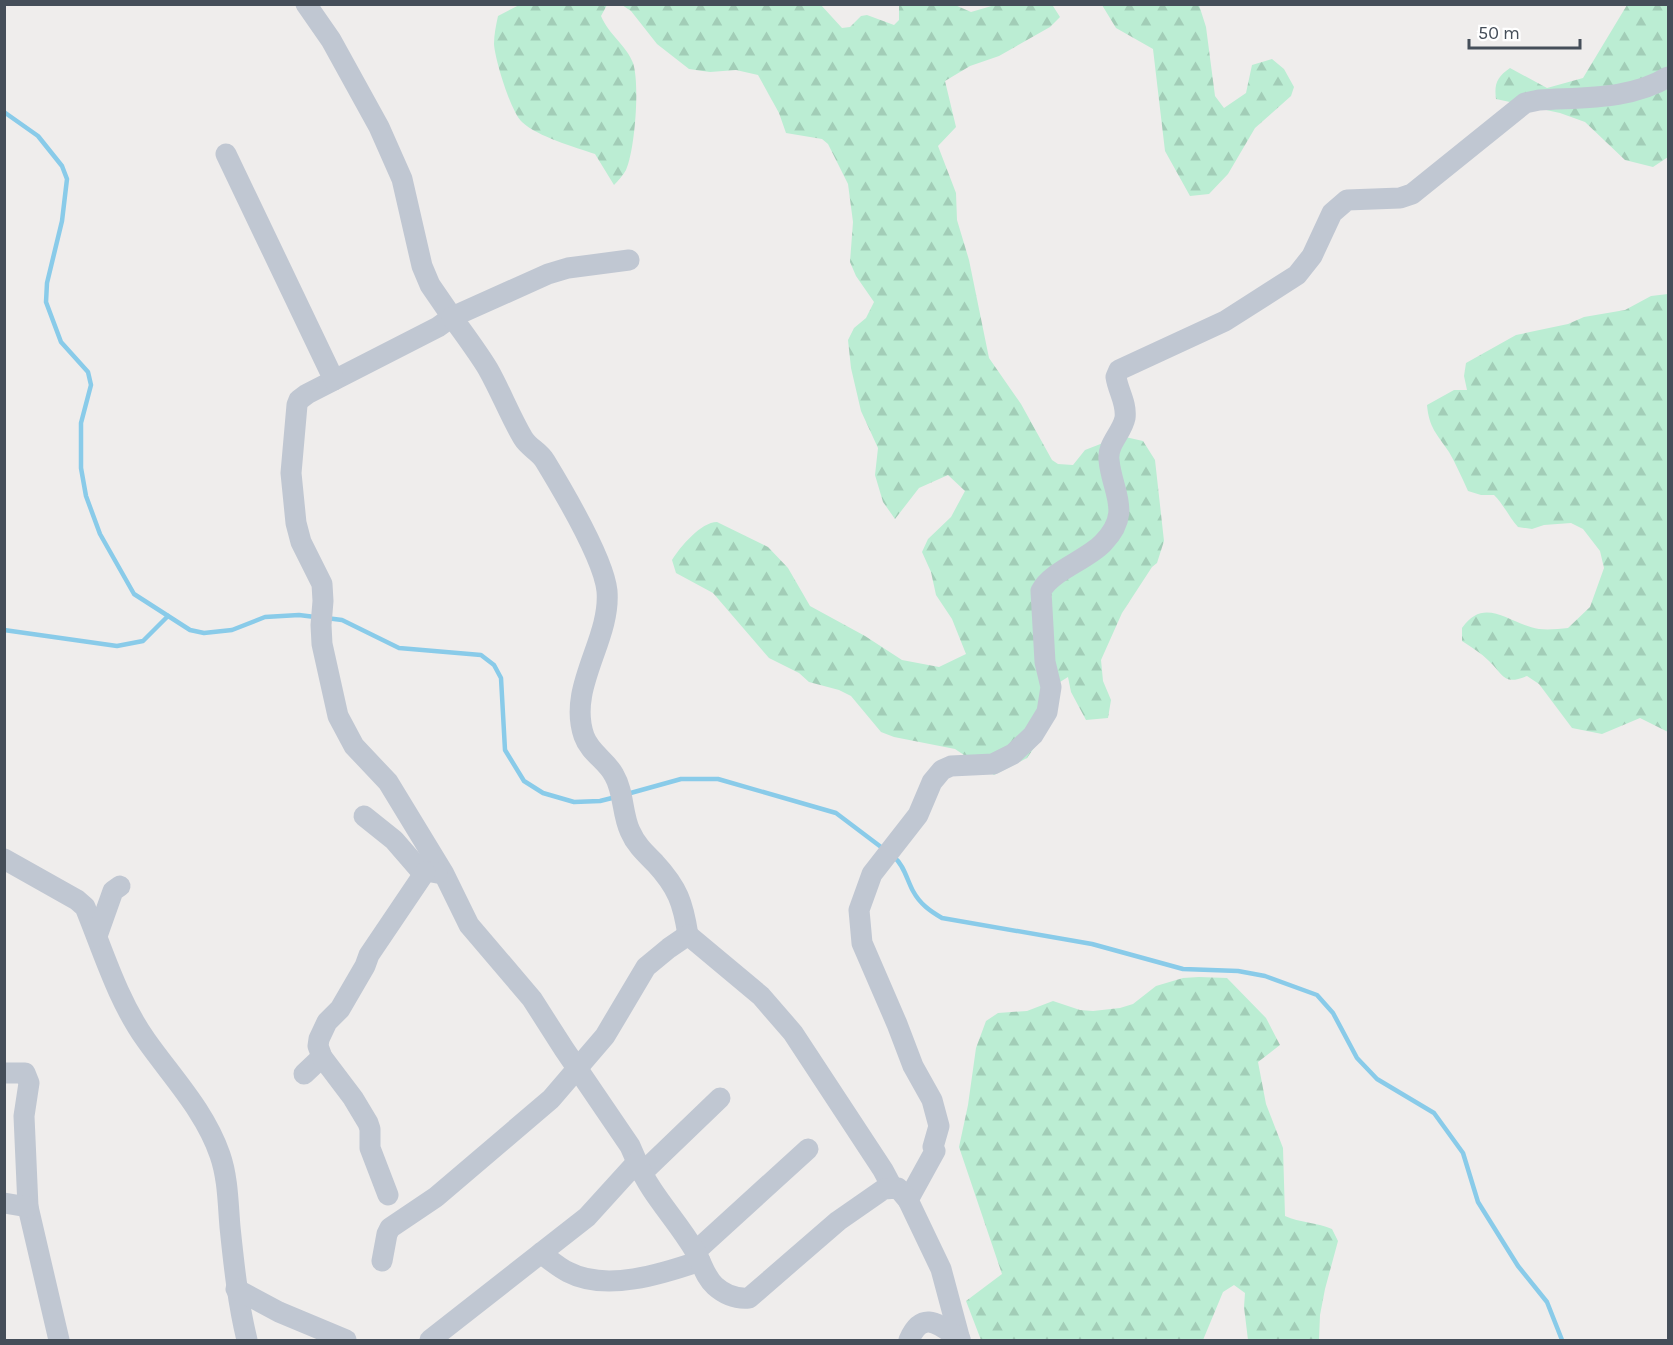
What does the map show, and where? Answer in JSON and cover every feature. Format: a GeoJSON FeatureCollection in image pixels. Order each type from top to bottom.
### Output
{"type":"FeatureCollection","features":[{"type":"Feature","properties":{"kind":"street"},"geometry":{"type":"LineString","coordinates":[[306,4],[331,40],[379,127],[402,179],[422,266],[430,285],[488,369],[524,441],[544,459],[584,531],[602,570],[607,589],[607,609],[581,697],[579,718],[584,737],[593,753],[614,774],[620,788],[630,831],[638,846],[668,879],[679,895],[684,908],[688,935],[761,996],[794,1033],[900,1194],[941,1269],[960,1340]]}},
{"type":"Feature","properties":{"kind":"street"},"geometry":{"type":"LineString","coordinates":[[900,1194],[935,1152],[933,1147],[939,1126],[932,1100],[913,1066],[862,943],[859,910],[872,874],[918,815],[932,782],[942,770],[951,766],[993,764],[1013,754],[1033,735],[1047,712],[1051,687],[1045,662],[1041,591],[1048,582],[1102,544],[1112,532],[1118,518],[1119,495],[1108,460],[1109,451],[1121,430],[1125,411],[1116,382],[1117,374],[1124,366],[1216,326],[1302,270],[1335,210],[1353,199],[1400,198],[1412,194],[1525,103],[1627,93],[1668,77]]}},
{"type":"Feature","properties":{"kind":"street"},"geometry":{"type":"LineString","coordinates":[[226,154],[334,380]]}},
{"type":"Feature","properties":{"kind":"street"},"geometry":{"type":"LineString","coordinates":[[630,260],[568,268],[548,274],[452,317],[438,327],[299,400],[291,473],[296,524],[301,542],[322,584],[321,625],[328,678],[338,716],[354,746],[388,782],[434,873],[469,925],[532,999],[630,1146],[639,1167],[698,1256],[709,1280],[723,1293],[749,1298],[838,1221],[884,1189],[900,1194]]}},
{"type":"Feature","properties":{"kind":"street"},"geometry":{"type":"LineString","coordinates":[[364,816],[394,840],[420,870],[434,873]]}},
{"type":"Feature","properties":{"kind":"street"},"geometry":{"type":"LineString","coordinates":[[4,859],[77,900],[85,907],[129,1012],[146,1040],[197,1108],[217,1147],[225,1175],[236,1289],[247,1341]]}},
{"type":"Feature","properties":{"kind":"street"},"geometry":{"type":"LineString","coordinates":[[387,1195],[370,1148],[368,1123],[353,1098],[322,1057],[318,1046],[319,1039],[327,1022],[340,1009],[369,955],[434,873]]}},
{"type":"Feature","properties":{"kind":"street"},"geometry":{"type":"LineString","coordinates":[[97,936],[113,891],[120,886]]}},
{"type":"Feature","properties":{"kind":"street"},"geometry":{"type":"LineString","coordinates":[[382,1261],[390,1228],[436,1197],[551,1099],[605,1036],[646,967],[688,935]]}},
{"type":"Feature","properties":{"kind":"street"},"geometry":{"type":"LineString","coordinates":[[304,1074],[322,1057]]}},
{"type":"Feature","properties":{"kind":"street"},"geometry":{"type":"LineString","coordinates":[[4,1073],[25,1073],[29,1083],[24,1116],[28,1208],[59,1341]]}},
{"type":"Feature","properties":{"kind":"street"},"geometry":{"type":"LineString","coordinates":[[430,1341],[586,1217],[639,1167],[720,1098]]}},
{"type":"Feature","properties":{"kind":"street"},"geometry":{"type":"LineString","coordinates":[[541,1253],[568,1273],[600,1281],[641,1278],[673,1270],[698,1256],[808,1149]]}},
{"type":"Feature","properties":{"kind":"street"},"geometry":{"type":"LineString","coordinates":[[4,1203],[28,1208]]}},
{"type":"Feature","properties":{"kind":"street"},"geometry":{"type":"LineString","coordinates":[[236,1289],[279,1312],[346,1341]]}},
{"type":"Feature","properties":{"kind":"street"},"geometry":{"type":"LineString","coordinates":[[909,1341],[915,1329],[922,1324],[933,1322],[960,1340]]}},
{"type":"Feature","properties":{"kind":"green space"},"geometry":{"type":"Polygon","coordinates":[[[521,4],[607,5],[601,16],[633,63],[636,86],[632,148],[626,170],[614,185],[595,154],[537,132],[522,122],[513,108],[497,62],[494,37],[498,16],[521,4]]]}},
{"type":"Feature","properties":{"kind":"green space"},"geometry":{"type":"Polygon","coordinates":[[[1049,4],[1060,17],[1050,27],[999,56],[970,66],[945,81],[956,127],[938,146],[956,193],[957,220],[969,260],[989,358],[1021,404],[1052,460],[1058,464],[1073,465],[1085,450],[1121,436],[1143,441],[1155,460],[1164,541],[1157,563],[1152,567],[1122,613],[1101,660],[1103,681],[1111,700],[1108,718],[1086,720],[1071,692],[1068,677],[1060,682],[1052,722],[1027,758],[994,775],[955,749],[894,737],[881,732],[851,696],[839,690],[809,682],[799,673],[769,658],[713,593],[676,573],[672,560],[680,549],[704,526],[717,522],[768,547],[788,568],[810,606],[865,636],[902,660],[939,667],[966,654],[952,619],[936,595],[931,572],[922,552],[928,539],[951,517],[965,491],[948,475],[919,488],[895,519],[883,502],[875,475],[878,448],[861,411],[851,368],[848,340],[854,328],[866,318],[874,302],[856,276],[850,262],[853,222],[848,184],[828,144],[822,139],[786,133],[779,113],[758,75],[736,70],[710,72],[689,69],[657,44],[631,11],[622,5],[821,5],[842,28],[850,27],[861,16],[867,15],[894,25],[899,20],[899,5],[955,5],[971,12],[995,5],[1049,4]]]}},
{"type":"Feature","properties":{"kind":"green space"},"geometry":{"type":"Polygon","coordinates":[[[1102,5],[1199,5],[1206,27],[1215,96],[1224,108],[1246,93],[1252,65],[1272,59],[1284,69],[1294,87],[1291,96],[1255,128],[1228,174],[1209,194],[1190,196],[1165,151],[1153,49],[1116,28],[1102,5]]]}},
{"type":"Feature","properties":{"kind":"green space"},"geometry":{"type":"Polygon","coordinates":[[[1627,5],[1668,5],[1668,157],[1653,167],[1625,160],[1585,122],[1560,113],[1496,99],[1497,81],[1510,68],[1547,88],[1583,78],[1627,5]]]}},
{"type":"Feature","properties":{"kind":"green space"},"geometry":{"type":"Polygon","coordinates":[[[1668,294],[1668,732],[1640,718],[1602,734],[1572,728],[1539,684],[1527,676],[1513,680],[1505,678],[1486,658],[1462,641],[1462,628],[1471,618],[1489,612],[1539,629],[1568,628],[1590,607],[1604,568],[1600,551],[1583,529],[1571,523],[1544,525],[1532,529],[1518,527],[1494,495],[1481,495],[1468,491],[1452,457],[1432,425],[1427,405],[1454,390],[1467,390],[1464,376],[1466,363],[1516,335],[1568,324],[1584,317],[1625,310],[1651,296],[1668,294]]]}},
{"type":"Feature","properties":{"kind":"green space"},"geometry":{"type":"Polygon","coordinates":[[[1183,978],[1227,978],[1266,1018],[1280,1045],[1258,1062],[1266,1104],[1283,1148],[1285,1216],[1332,1229],[1338,1241],[1320,1315],[1319,1340],[1248,1340],[1244,1307],[1245,1293],[1234,1285],[1223,1292],[1203,1340],[981,1340],[966,1301],[1002,1274],[959,1147],[976,1048],[986,1021],[998,1013],[1027,1011],[1053,1001],[1080,1010],[1120,1008],[1133,1004],[1156,986],[1183,978]]]}},
{"type":"Feature","properties":{"kind":"waterway"},"geometry":{"type":"LineString","coordinates":[[4,112],[38,136],[62,166],[67,179],[62,221],[47,283],[46,302],[61,342],[88,372],[91,385],[81,423],[81,468],[86,496],[100,534],[134,594],[190,630],[204,633],[232,630],[265,617],[299,615],[315,617]]}},
{"type":"Feature","properties":{"kind":"waterway"},"geometry":{"type":"LineString","coordinates":[[4,630],[117,646],[143,641],[168,616]]}},
{"type":"Feature","properties":{"kind":"waterway"},"geometry":{"type":"LineString","coordinates":[[326,618],[342,620],[399,648],[481,655],[494,665],[501,678],[505,750],[524,781],[543,793],[574,802],[600,801],[616,797]]}},
{"type":"Feature","properties":{"kind":"waterway"},"geometry":{"type":"LineString","coordinates":[[627,794],[681,779],[718,779],[836,813],[885,850]]}},
{"type":"Feature","properties":{"kind":"waterway"},"geometry":{"type":"LineString","coordinates":[[894,857],[903,868],[919,900],[942,918],[1092,944],[1183,969],[1238,971],[1265,976],[1317,995],[1333,1013],[1357,1058],[1377,1079],[1434,1113],[1463,1153],[1478,1202],[1518,1266],[1547,1302],[1562,1340]]}}]}
